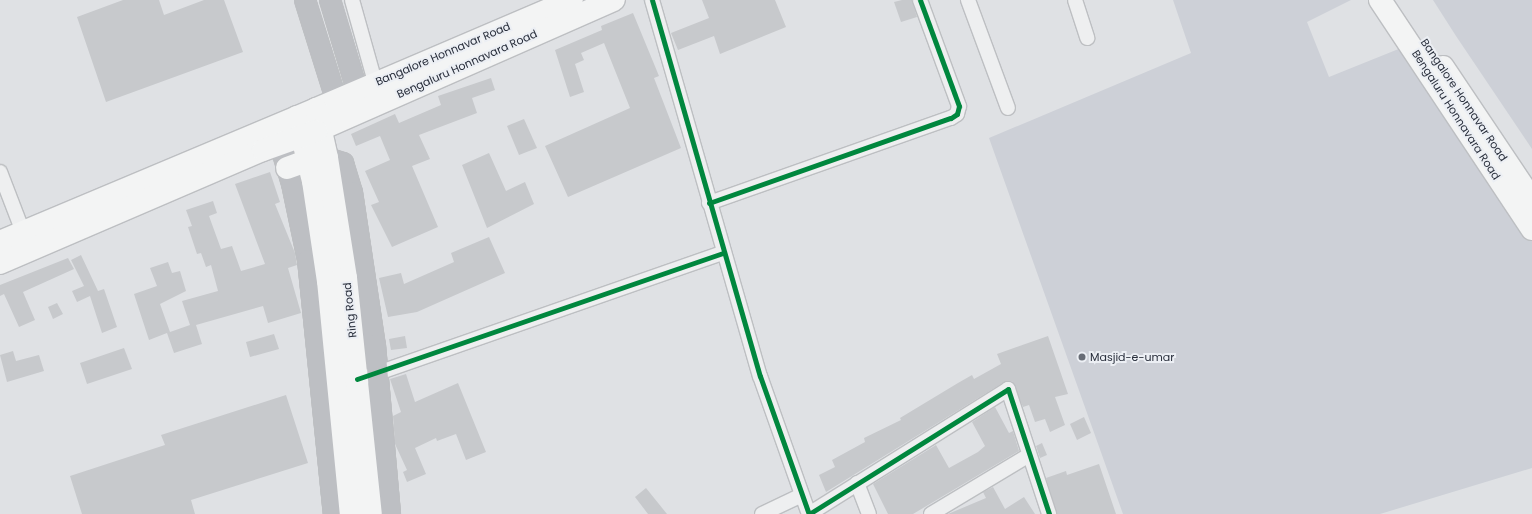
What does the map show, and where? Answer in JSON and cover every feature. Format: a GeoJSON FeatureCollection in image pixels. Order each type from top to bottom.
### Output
{"type":"FeatureCollection","features":[{"type":"Feature","properties":{"kind":"main road","name":"Bangalore Honnavar Road"},"geometry":{"type":"LineString","coordinates":[[309,123],[340,109],[365,94],[572,0]]}},
{"type":"Feature","properties":{"kind":"main road","name":"Bengaluru Honnavara Road"},"geometry":{"type":"LineString","coordinates":[[365,94],[614,0]]}},
{"type":"Feature","properties":{"kind":"main road","name":"Bengaluru Honnavara Road"},"geometry":{"type":"LineString","coordinates":[[1380,0],[1532,229]]}},
{"type":"Feature","properties":{"kind":"main road","name":"Bangalore Honnavar Road"},"geometry":{"type":"LineString","coordinates":[[1397,0],[1532,200]]}},
{"type":"Feature","properties":{"kind":"main road"},"geometry":{"type":"LineString","coordinates":[[0,263],[280,144],[309,123]]}},
{"type":"Feature","properties":{"kind":"main road"},"geometry":{"type":"LineString","coordinates":[[0,242],[309,123]]}},
{"type":"Feature","properties":{"kind":"main road","name":"Ring Road"},"geometry":{"type":"LineString","coordinates":[[309,123],[346,278],[371,514]]}},
{"type":"Feature","properties":{"kind":"main road"},"geometry":{"type":"LineString","coordinates":[[287,168],[318,159]]}},
{"type":"Feature","properties":{"kind":"main road","name":"Ring Road"},"geometry":{"type":"LineString","coordinates":[[318,159],[318,212],[323,319],[334,429],[350,514]]}},
{"type":"Feature","properties":{"kind":"street"},"geometry":{"type":"LineString","coordinates":[[305,0],[340,109]]}},
{"type":"Feature","properties":{"kind":"street"},"geometry":{"type":"LineString","coordinates":[[330,0],[365,94]]}},
{"type":"Feature","properties":{"kind":"street"},"geometry":{"type":"LineString","coordinates":[[352,0],[365,94]]}},
{"type":"Feature","properties":{"kind":"street"},"geometry":{"type":"LineString","coordinates":[[652,0],[723,252],[760,376],[809,514],[1008,389],[1049,514]]}},
{"type":"Feature","properties":{"kind":"street"},"geometry":{"type":"LineString","coordinates":[[709,202],[951,118],[956,114],[959,106],[920,0]]}},
{"type":"Feature","properties":{"kind":"street"},"geometry":{"type":"LineString","coordinates":[[968,0],[1008,108]]}},
{"type":"Feature","properties":{"kind":"street"},"geometry":{"type":"LineString","coordinates":[[1075,0],[1087,38]]}},
{"type":"Feature","properties":{"kind":"street"},"geometry":{"type":"LineString","coordinates":[[280,144],[323,319]]}},
{"type":"Feature","properties":{"kind":"street"},"geometry":{"type":"LineString","coordinates":[[318,159],[343,163],[352,192],[378,374],[390,514]]}},
{"type":"Feature","properties":{"kind":"street"},"geometry":{"type":"LineString","coordinates":[[0,172],[23,232]]}},
{"type":"Feature","properties":{"kind":"street"},"geometry":{"type":"LineString","coordinates":[[357,379],[378,374],[723,252]]}},
{"type":"Feature","properties":{"kind":"street"},"geometry":{"type":"LineString","coordinates":[[334,429],[334,514]]}},
{"type":"Feature","properties":{"kind":"street"},"geometry":{"type":"LineString","coordinates":[[931,514],[1030,455]]}},
{"type":"Feature","properties":{"kind":"street"},"geometry":{"type":"LineString","coordinates":[[857,484],[869,514]]}},
{"type":"Feature","properties":{"kind":"street"},"geometry":{"type":"LineString","coordinates":[[762,514],[802,495]]}},
{"type":"Feature","properties":{"kind":"shaded area"},"geometry":{"type":"Polygon","coordinates":[[[1173,0],[1351,0],[1307,22],[1329,77],[1406,46],[1532,237],[1532,468],[1380,514],[1123,514],[989,138],[1191,53],[1173,0]]]}},
{"type":"Feature","properties":{"kind":"shaded area"},"geometry":{"type":"Polygon","coordinates":[[[1433,0],[1532,0],[1532,149],[1456,36],[1433,0]]]}},
{"type":"Feature","properties":{"kind":"building"},"geometry":{"type":"Polygon","coordinates":[[[123,0],[159,0],[164,15],[204,0],[224,0],[243,52],[106,102],[77,17],[123,0]]]}},
{"type":"Feature","properties":{"kind":"building"},"geometry":{"type":"Polygon","coordinates":[[[702,0],[775,0],[786,27],[720,54],[714,36],[678,50],[671,33],[709,18],[702,0]]]}},
{"type":"Feature","properties":{"kind":"building"},"geometry":{"type":"Polygon","coordinates":[[[912,0],[917,17],[901,22],[894,2],[912,0]]]}},
{"type":"Feature","properties":{"kind":"building"},"geometry":{"type":"Polygon","coordinates":[[[633,13],[659,76],[654,78],[681,148],[568,197],[545,146],[630,108],[604,43],[581,53],[584,60],[575,64],[584,92],[570,97],[555,50],[602,30],[601,26],[633,13]]]}},
{"type":"Feature","properties":{"kind":"building"},"geometry":{"type":"Polygon","coordinates":[[[491,78],[495,90],[472,98],[477,113],[419,135],[430,159],[412,166],[438,227],[392,247],[371,205],[379,202],[365,171],[390,160],[380,136],[356,146],[351,134],[395,114],[399,123],[441,105],[438,96],[491,78]]]}},
{"type":"Feature","properties":{"kind":"building"},"geometry":{"type":"Polygon","coordinates":[[[524,119],[537,148],[519,155],[507,126],[524,119]]]}},
{"type":"Feature","properties":{"kind":"building"},"geometry":{"type":"Polygon","coordinates":[[[489,153],[506,191],[525,182],[534,204],[487,228],[462,165],[489,153]]]}},
{"type":"Feature","properties":{"kind":"building"},"geometry":{"type":"Polygon","coordinates":[[[270,172],[280,202],[275,204],[295,253],[297,265],[288,268],[301,313],[268,323],[263,306],[196,325],[202,344],[174,353],[167,333],[149,340],[134,294],[157,286],[150,268],[168,262],[172,273],[180,271],[186,291],[160,304],[170,332],[190,325],[182,301],[218,291],[211,265],[206,267],[201,253],[197,254],[188,227],[192,226],[186,210],[213,201],[217,213],[209,216],[221,249],[232,246],[241,271],[265,264],[235,184],[270,172]]]}},
{"type":"Feature","properties":{"kind":"building"},"geometry":{"type":"Polygon","coordinates":[[[489,237],[505,273],[417,312],[388,317],[379,278],[401,273],[404,284],[454,262],[451,253],[489,237]]]}},
{"type":"Feature","properties":{"kind":"building"},"geometry":{"type":"Polygon","coordinates":[[[81,255],[98,291],[104,289],[117,327],[102,333],[90,296],[77,302],[72,291],[84,286],[71,260],[81,255]]]}},
{"type":"Feature","properties":{"kind":"building"},"geometry":{"type":"Polygon","coordinates":[[[68,258],[74,269],[23,292],[35,320],[19,327],[4,294],[0,296],[0,285],[68,258]]]}},
{"type":"Feature","properties":{"kind":"building"},"geometry":{"type":"Polygon","coordinates":[[[57,303],[63,314],[53,319],[48,307],[57,303]]]}},
{"type":"Feature","properties":{"kind":"building"},"geometry":{"type":"Polygon","coordinates":[[[274,334],[279,349],[250,357],[246,342],[274,334]]]}},
{"type":"Feature","properties":{"kind":"building"},"geometry":{"type":"Polygon","coordinates":[[[405,336],[407,348],[391,350],[389,339],[405,336]]]}},
{"type":"Feature","properties":{"kind":"building"},"geometry":{"type":"Polygon","coordinates":[[[1048,336],[1068,394],[1055,397],[1065,425],[1050,432],[1045,419],[1035,422],[1029,405],[1023,407],[1012,381],[1004,382],[826,492],[819,475],[835,467],[832,460],[865,442],[864,438],[901,420],[900,418],[972,375],[974,379],[1001,364],[997,354],[1048,336]]]}},
{"type":"Feature","properties":{"kind":"building"},"geometry":{"type":"Polygon","coordinates":[[[124,348],[132,369],[87,384],[80,363],[124,348]]]}},
{"type":"Feature","properties":{"kind":"building"},"geometry":{"type":"Polygon","coordinates":[[[13,351],[16,361],[39,355],[44,371],[7,382],[0,355],[13,351]]]}},
{"type":"Feature","properties":{"kind":"building"},"geometry":{"type":"Polygon","coordinates":[[[406,374],[415,402],[458,383],[486,452],[466,460],[456,434],[437,441],[436,438],[415,448],[426,474],[407,482],[403,472],[407,470],[395,444],[393,416],[401,412],[390,379],[406,374]]]}},
{"type":"Feature","properties":{"kind":"building"},"geometry":{"type":"Polygon","coordinates":[[[286,395],[308,463],[191,500],[195,514],[82,514],[70,476],[165,445],[161,435],[286,395]]]}},
{"type":"Feature","properties":{"kind":"building"},"geometry":{"type":"Polygon","coordinates":[[[995,407],[1009,433],[1013,431],[1019,451],[913,514],[888,514],[873,484],[936,445],[949,468],[978,452],[985,446],[972,422],[995,407]]]}},
{"type":"Feature","properties":{"kind":"building"},"geometry":{"type":"Polygon","coordinates":[[[1084,417],[1091,433],[1077,440],[1070,424],[1084,417]]]}},
{"type":"Feature","properties":{"kind":"building"},"geometry":{"type":"Polygon","coordinates":[[[1042,443],[1047,455],[1040,458],[1036,446],[1042,443]]]}},
{"type":"Feature","properties":{"kind":"building"},"geometry":{"type":"Polygon","coordinates":[[[1099,464],[1116,514],[1057,514],[1046,478],[1066,471],[1067,475],[1099,464]]]}},
{"type":"Feature","properties":{"kind":"building"},"geometry":{"type":"Polygon","coordinates":[[[993,487],[1005,509],[1024,497],[1035,514],[948,514],[986,498],[983,492],[993,487]]]}},
{"type":"Feature","properties":{"kind":"building"},"geometry":{"type":"Polygon","coordinates":[[[646,488],[667,514],[648,514],[635,497],[646,488]]]}},
{"type":"Feature","properties":{"kind":"cycle path"},"geometry":{"type":"LineString","coordinates":[[652,0],[760,376],[809,514]]}},
{"type":"Feature","properties":{"kind":"cycle path"},"geometry":{"type":"LineString","coordinates":[[709,203],[951,118],[957,114],[959,106],[920,0]]}},
{"type":"Feature","properties":{"kind":"cycle path"},"geometry":{"type":"LineString","coordinates":[[357,379],[723,253]]}},
{"type":"Feature","properties":{"kind":"cycle path"},"geometry":{"type":"LineString","coordinates":[[809,514],[1008,389],[1049,514]]}},
{"type":"Feature","properties":{"kind":"place","name":"Masjid-e-umar"},"geometry":{"type":"Point","coordinates":[1082,357]}}]}
